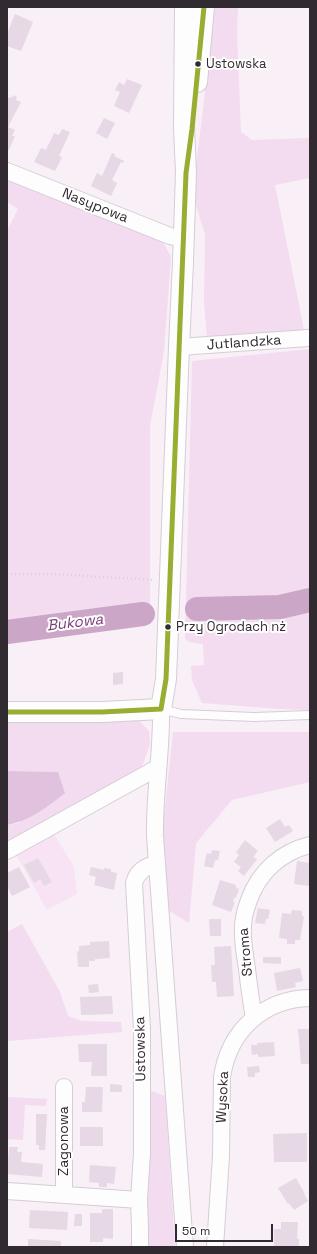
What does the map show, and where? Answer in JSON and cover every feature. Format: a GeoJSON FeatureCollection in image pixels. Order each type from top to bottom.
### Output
{"type":"FeatureCollection","features":[{"type":"Feature","properties":{"kind":"street","name":"Ustowska"},"geometry":{"type":"LineString","coordinates":[[185,7],[184,127],[186,174],[184,239],[166,678],[161,709],[154,826],[185,1247]]}},
{"type":"Feature","properties":{"kind":"street","name":"Ustowska"},"geometry":{"type":"LineString","coordinates":[[186,174],[204,7]]}},
{"type":"Feature","properties":{"kind":"street","name":"Nasypowa"},"geometry":{"type":"LineString","coordinates":[[7,171],[170,236],[184,239]]}},
{"type":"Feature","properties":{"kind":"street","name":"Jutlandzka"},"geometry":{"type":"LineString","coordinates":[[179,348],[309,338]]}},
{"type":"Feature","properties":{"kind":"street"},"geometry":{"type":"LineString","coordinates":[[7,712],[102,712],[161,709]]}},
{"type":"Feature","properties":{"kind":"street"},"geometry":{"type":"LineString","coordinates":[[7,851],[157,768]]}},
{"type":"Feature","properties":{"kind":"street","name":"Stroma"},"geometry":{"type":"LineString","coordinates":[[254,1018],[243,942],[243,925],[248,904],[259,880],[272,864],[292,851],[310,845]]}},
{"type":"Feature","properties":{"kind":"street","name":"Ustowska"},"geometry":{"type":"LineString","coordinates":[[140,1247],[139,1200],[142,1153],[142,1028],[134,883],[135,878],[141,870],[157,864]]}},
{"type":"Feature","properties":{"kind":"street","name":"Wysoka"},"geometry":{"type":"LineString","coordinates":[[215,1247],[221,1156],[222,1077],[232,1046],[242,1030],[254,1018],[268,1008],[277,1003],[293,999],[310,998]]}},
{"type":"Feature","properties":{"kind":"street","name":"Zagonowa"},"geometry":{"type":"LineString","coordinates":[[64,1087],[64,1194]]}},
{"type":"Feature","properties":{"kind":"street","name":"Zagonowa"},"geometry":{"type":"LineString","coordinates":[[7,1191],[139,1200]]}},
{"type":"Feature","properties":{"kind":"lane"},"geometry":{"type":"LineString","coordinates":[[161,709],[181,714],[254,717],[310,716]]}},
{"type":"Feature","properties":{"kind":"path"},"geometry":{"type":"LineString","coordinates":[[7,574],[55,574],[150,580]]}},
{"type":"Feature","properties":{"kind":"shaded area"},"geometry":{"type":"Polygon","coordinates":[[[215,7],[238,7],[237,32],[241,132],[252,140],[310,138],[310,178],[275,185],[304,330],[207,337],[204,303],[205,234],[196,205],[195,172],[215,7]]]}},
{"type":"Feature","properties":{"kind":"shaded area"},"geometry":{"type":"Polygon","coordinates":[[[7,180],[163,242],[171,257],[164,351],[150,426],[150,610],[7,628],[7,231],[18,209],[7,202],[7,180]]]}},
{"type":"Feature","properties":{"kind":"shaded area"},"geometry":{"type":"Polygon","coordinates":[[[310,349],[310,710],[202,703],[192,680],[191,666],[204,665],[203,644],[190,642],[185,639],[192,361],[310,349]]]}},
{"type":"Feature","properties":{"kind":"shaded area"},"geometry":{"type":"Polygon","coordinates":[[[139,721],[149,731],[150,744],[141,769],[7,842],[7,825],[19,823],[57,772],[7,771],[7,722],[139,721]]]}},
{"type":"Feature","properties":{"kind":"shaded area"},"geometry":{"type":"Polygon","coordinates":[[[173,732],[310,732],[310,782],[232,800],[196,843],[189,923],[168,910],[162,836],[173,732]]]}},
{"type":"Feature","properties":{"kind":"shaded area"},"geometry":{"type":"Polygon","coordinates":[[[7,771],[58,772],[65,793],[31,817],[7,825],[7,771]]]}},
{"type":"Feature","properties":{"kind":"shaded area"},"geometry":{"type":"Polygon","coordinates":[[[54,834],[74,867],[77,894],[47,910],[16,855],[54,834]]]}},
{"type":"Feature","properties":{"kind":"shaded area"},"geometry":{"type":"Polygon","coordinates":[[[22,924],[60,992],[68,1016],[82,1021],[121,1022],[122,1032],[7,1041],[7,932],[22,924]]]}},
{"type":"Feature","properties":{"kind":"shaded area"},"geometry":{"type":"Polygon","coordinates":[[[149,1090],[165,1096],[175,1247],[148,1247],[147,1205],[149,1090]]]}},
{"type":"Feature","properties":{"kind":"shaded area"},"geometry":{"type":"Polygon","coordinates":[[[7,1097],[47,1099],[46,1106],[25,1105],[23,1140],[7,1139],[7,1097]]]}},
{"type":"Feature","properties":{"kind":"building"},"geometry":{"type":"Polygon","coordinates":[[[15,14],[33,22],[21,51],[7,46],[7,34],[15,14]]]}},
{"type":"Feature","properties":{"kind":"building"},"geometry":{"type":"Polygon","coordinates":[[[127,79],[142,85],[129,113],[114,106],[120,92],[115,90],[119,82],[124,85],[127,79]]]}},
{"type":"Feature","properties":{"kind":"building"},"geometry":{"type":"Polygon","coordinates":[[[13,95],[17,97],[16,100],[21,102],[8,127],[15,130],[12,136],[15,136],[9,150],[7,149],[7,101],[9,97],[12,98],[13,95]]]}},
{"type":"Feature","properties":{"kind":"building"},"geometry":{"type":"Polygon","coordinates":[[[104,118],[115,123],[107,139],[96,133],[104,118]]]}},
{"type":"Feature","properties":{"kind":"building"},"geometry":{"type":"Polygon","coordinates":[[[62,129],[70,132],[59,156],[62,157],[55,171],[34,162],[41,148],[46,150],[54,133],[59,135],[62,129]]]}},
{"type":"Feature","properties":{"kind":"building"},"geometry":{"type":"Polygon","coordinates":[[[112,153],[115,154],[114,156],[124,161],[123,163],[121,162],[112,180],[117,183],[111,196],[91,186],[97,173],[102,176],[112,153]]]}},
{"type":"Feature","properties":{"kind":"building"},"geometry":{"type":"Polygon","coordinates":[[[123,672],[123,684],[113,685],[113,673],[123,672]]]}},
{"type":"Feature","properties":{"kind":"building"},"geometry":{"type":"Polygon","coordinates":[[[280,819],[285,827],[289,825],[293,831],[275,842],[266,828],[280,819]]]}},
{"type":"Feature","properties":{"kind":"building"},"geometry":{"type":"Polygon","coordinates":[[[245,840],[258,851],[253,857],[257,859],[244,876],[238,871],[241,867],[234,862],[239,855],[236,852],[245,840]]]}},
{"type":"Feature","properties":{"kind":"building"},"geometry":{"type":"Polygon","coordinates":[[[212,850],[220,851],[218,860],[215,860],[213,868],[204,866],[207,853],[211,854],[212,850]]]}},
{"type":"Feature","properties":{"kind":"building"},"geometry":{"type":"Polygon","coordinates":[[[38,858],[52,882],[44,886],[40,879],[34,883],[24,865],[38,858]]]}},
{"type":"Feature","properties":{"kind":"building"},"geometry":{"type":"Polygon","coordinates":[[[297,861],[310,863],[310,886],[294,884],[297,861]]]}},
{"type":"Feature","properties":{"kind":"building"},"geometry":{"type":"Polygon","coordinates":[[[19,867],[30,887],[12,896],[7,886],[7,873],[19,867]]]}},
{"type":"Feature","properties":{"kind":"building"},"geometry":{"type":"Polygon","coordinates":[[[91,867],[104,870],[104,868],[111,869],[111,872],[117,873],[114,890],[94,885],[96,877],[89,875],[91,867]]]}},
{"type":"Feature","properties":{"kind":"building"},"geometry":{"type":"Polygon","coordinates":[[[220,880],[236,885],[236,888],[239,889],[236,898],[234,897],[233,902],[235,902],[231,912],[212,905],[220,880]]]}},
{"type":"Feature","properties":{"kind":"building"},"geometry":{"type":"Polygon","coordinates":[[[258,908],[270,910],[265,924],[255,923],[258,908]]]}},
{"type":"Feature","properties":{"kind":"building"},"geometry":{"type":"Polygon","coordinates":[[[292,910],[302,911],[302,916],[304,916],[300,940],[295,940],[295,944],[287,944],[287,939],[279,938],[282,913],[291,914],[292,910]]]}},
{"type":"Feature","properties":{"kind":"building"},"geometry":{"type":"Polygon","coordinates":[[[209,919],[221,919],[221,936],[210,936],[209,919]]]}},
{"type":"Feature","properties":{"kind":"building"},"geometry":{"type":"Polygon","coordinates":[[[109,941],[110,958],[95,959],[95,961],[89,961],[89,967],[78,967],[77,952],[79,951],[79,946],[90,945],[90,942],[109,941]]]}},
{"type":"Feature","properties":{"kind":"building"},"geometry":{"type":"Polygon","coordinates":[[[231,946],[234,996],[217,997],[216,982],[212,982],[211,965],[215,965],[214,947],[231,946]]]}},
{"type":"Feature","properties":{"kind":"building"},"geometry":{"type":"Polygon","coordinates":[[[263,957],[281,957],[281,964],[263,963],[263,957]]]}},
{"type":"Feature","properties":{"kind":"building"},"geometry":{"type":"Polygon","coordinates":[[[300,968],[303,981],[295,983],[296,987],[277,991],[274,973],[300,968]]]}},
{"type":"Feature","properties":{"kind":"building"},"geometry":{"type":"Polygon","coordinates":[[[98,984],[99,992],[89,993],[88,985],[98,984]]]}},
{"type":"Feature","properties":{"kind":"building"},"geometry":{"type":"Polygon","coordinates":[[[112,996],[113,1014],[81,1015],[80,997],[112,996]]]}},
{"type":"Feature","properties":{"kind":"building"},"geometry":{"type":"Polygon","coordinates":[[[298,1029],[310,1029],[310,1064],[301,1064],[298,1029]]]}},
{"type":"Feature","properties":{"kind":"building"},"geometry":{"type":"Polygon","coordinates":[[[274,1042],[275,1056],[258,1057],[258,1054],[252,1055],[251,1045],[257,1045],[257,1043],[274,1042]]]}},
{"type":"Feature","properties":{"kind":"building"},"geometry":{"type":"Polygon","coordinates":[[[78,1044],[107,1044],[107,1076],[91,1076],[92,1062],[79,1062],[78,1044]]]}},
{"type":"Feature","properties":{"kind":"building"},"geometry":{"type":"Polygon","coordinates":[[[259,1066],[260,1072],[255,1073],[255,1077],[248,1077],[247,1067],[259,1066]]]}},
{"type":"Feature","properties":{"kind":"building"},"geometry":{"type":"Polygon","coordinates":[[[110,1084],[122,1085],[122,1092],[110,1092],[110,1084]]]}},
{"type":"Feature","properties":{"kind":"building"},"geometry":{"type":"Polygon","coordinates":[[[86,1087],[103,1087],[102,1112],[82,1112],[82,1102],[85,1102],[86,1087]]]}},
{"type":"Feature","properties":{"kind":"building"},"geometry":{"type":"Polygon","coordinates":[[[36,1114],[47,1114],[45,1150],[39,1150],[39,1145],[36,1145],[36,1114]]]}},
{"type":"Feature","properties":{"kind":"building"},"geometry":{"type":"Polygon","coordinates":[[[80,1127],[103,1127],[103,1146],[80,1146],[80,1127]]]}},
{"type":"Feature","properties":{"kind":"building"},"geometry":{"type":"Polygon","coordinates":[[[307,1133],[307,1162],[274,1162],[273,1134],[307,1133]]]}},
{"type":"Feature","properties":{"kind":"building"},"geometry":{"type":"Polygon","coordinates":[[[9,1147],[18,1147],[17,1152],[22,1152],[21,1162],[43,1164],[42,1177],[7,1174],[9,1147]]]}},
{"type":"Feature","properties":{"kind":"building"},"geometry":{"type":"Polygon","coordinates":[[[90,1165],[116,1167],[114,1184],[107,1183],[107,1187],[99,1187],[99,1183],[89,1182],[90,1165]]]}},
{"type":"Feature","properties":{"kind":"building"},"geometry":{"type":"Polygon","coordinates":[[[296,1178],[308,1201],[294,1210],[289,1203],[288,1204],[278,1188],[296,1178]]]}},
{"type":"Feature","properties":{"kind":"building"},"geometry":{"type":"Polygon","coordinates":[[[102,1209],[113,1209],[113,1239],[103,1238],[103,1242],[90,1242],[90,1213],[102,1213],[102,1209]]]}},
{"type":"Feature","properties":{"kind":"building"},"geometry":{"type":"Polygon","coordinates":[[[30,1210],[68,1212],[67,1230],[29,1228],[30,1210]]]}},
{"type":"Feature","properties":{"kind":"building"},"geometry":{"type":"Polygon","coordinates":[[[75,1214],[82,1214],[82,1226],[74,1226],[75,1214]]]}},
{"type":"Feature","properties":{"kind":"building"},"geometry":{"type":"Polygon","coordinates":[[[281,1222],[298,1222],[297,1239],[299,1239],[299,1247],[274,1247],[274,1229],[281,1229],[281,1222]]]}},
{"type":"Feature","properties":{"kind":"building"},"geometry":{"type":"Polygon","coordinates":[[[28,1239],[61,1241],[61,1247],[28,1247],[28,1239]]]}},
{"type":"Feature","properties":{"kind":"waterway","name":"Bukowa"},"geometry":{"type":"LineString","coordinates":[[197,609],[280,607],[310,600]]}},
{"type":"Feature","properties":{"kind":"waterway","name":"Bukowa"},"geometry":{"type":"LineString","coordinates":[[7,632],[143,614]]}},
{"type":"Feature","properties":{"kind":"transit line"},"geometry":{"type":"LineString","coordinates":[[161,709],[166,679],[186,173],[192,129],[204,7]]}},
{"type":"Feature","properties":{"kind":"transit line"},"geometry":{"type":"LineString","coordinates":[[7,712],[102,712],[161,709]]}},
{"type":"Feature","properties":{"kind":"place","name":"Ustowska"},"geometry":{"type":"Point","coordinates":[198,64]}},
{"type":"Feature","properties":{"kind":"place","name":"Przy Ogrodach nż"},"geometry":{"type":"Point","coordinates":[168,627]}}]}
